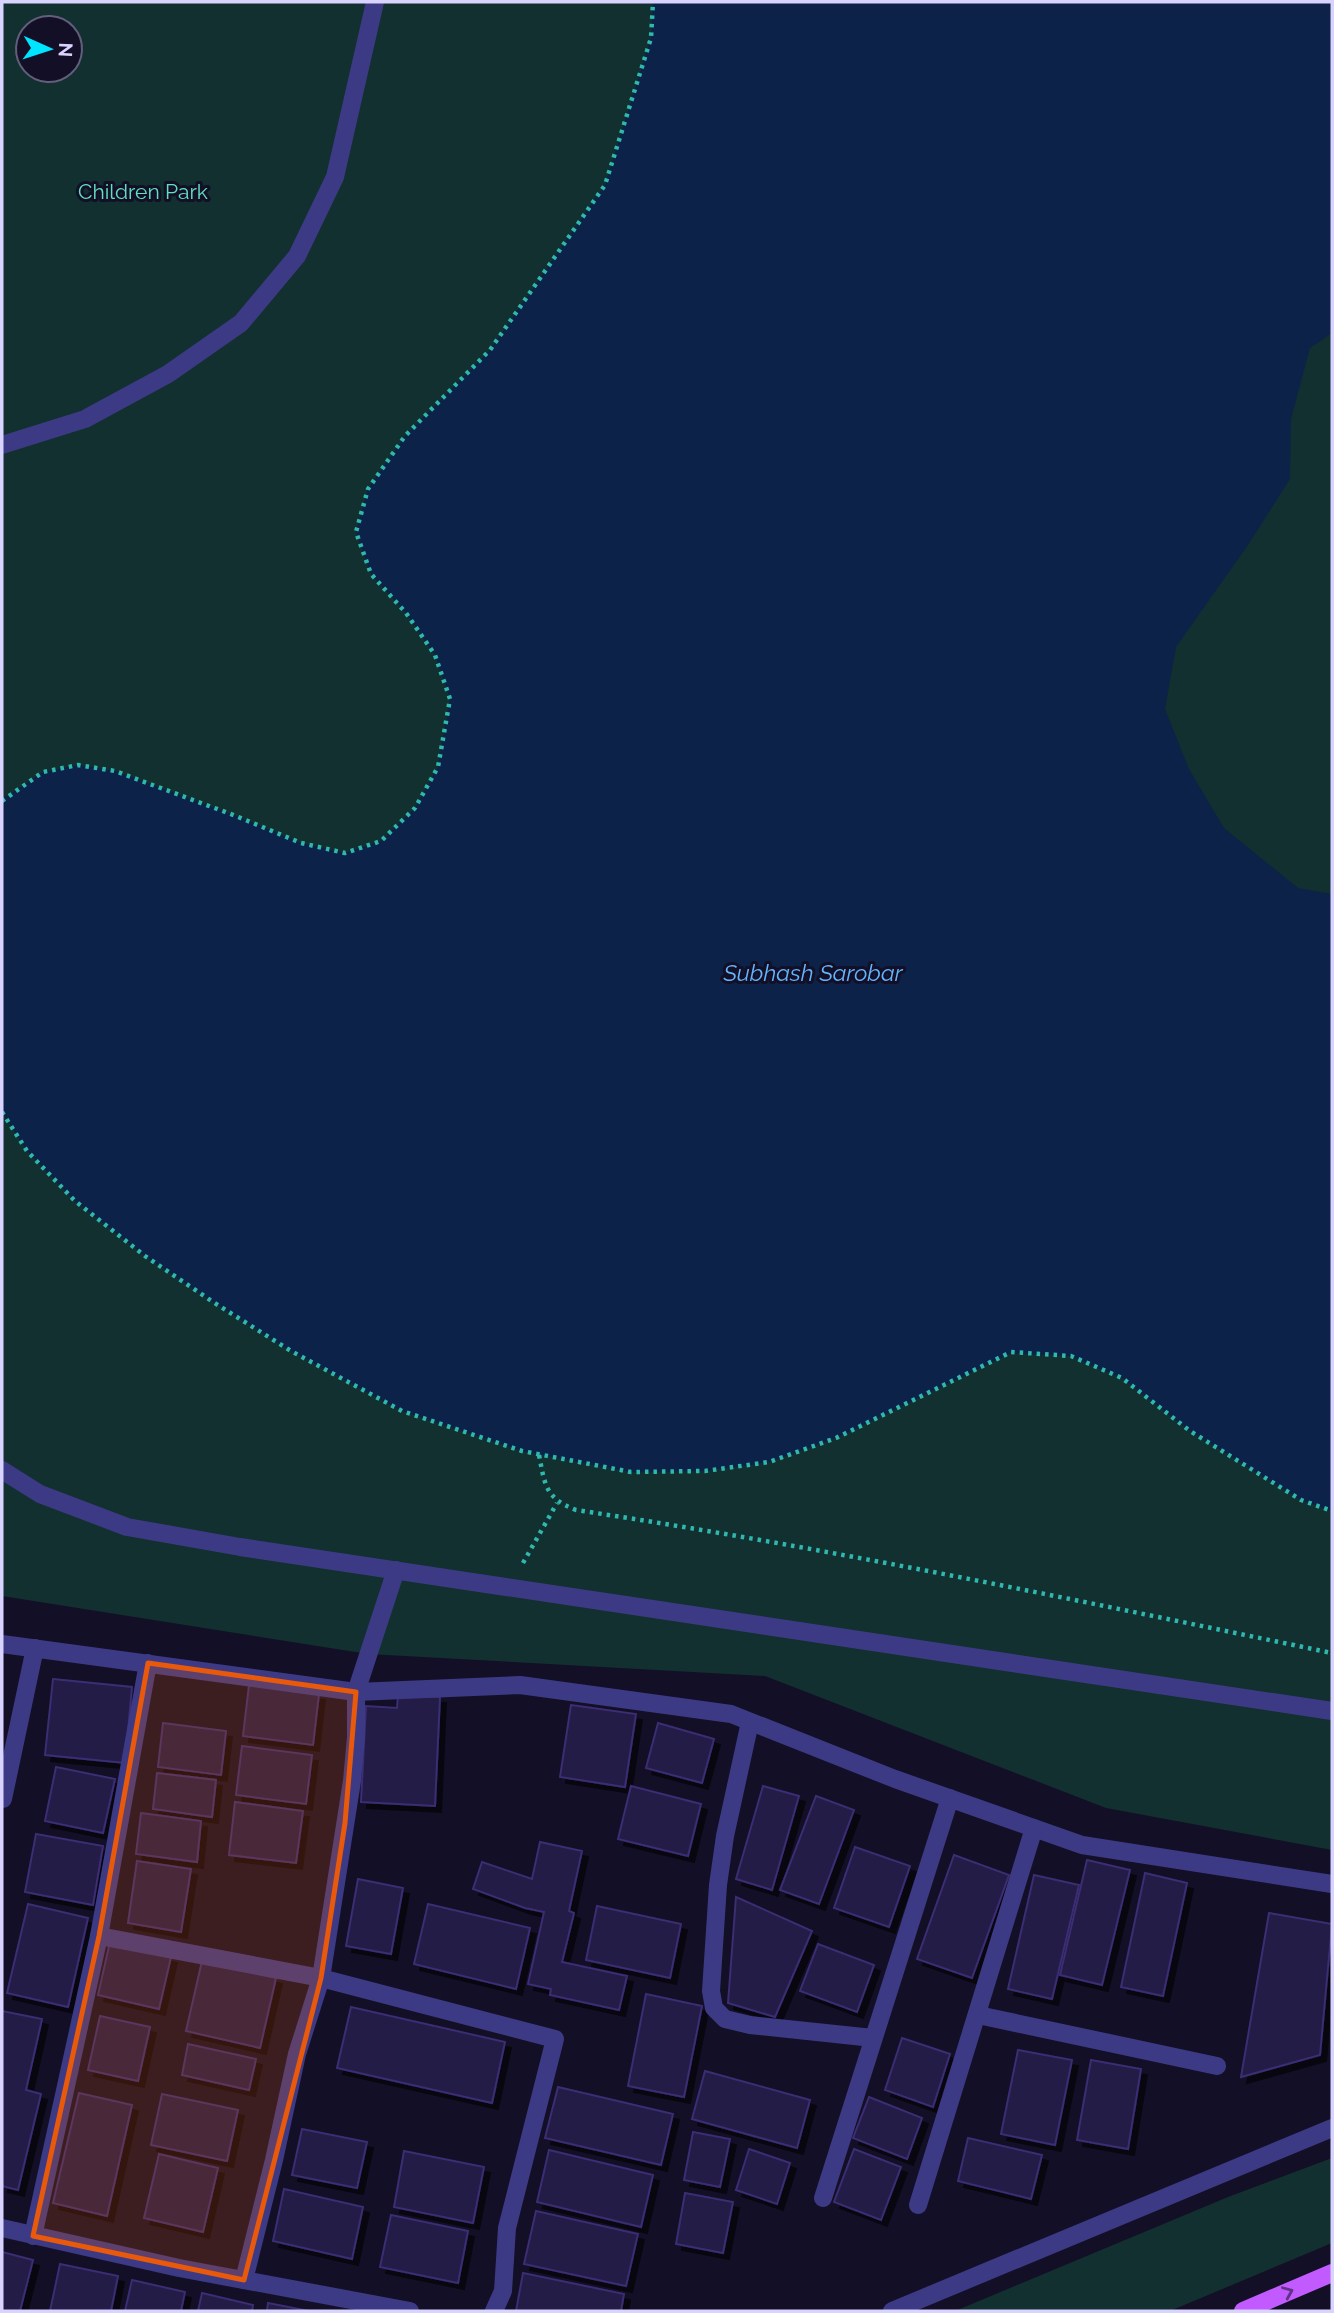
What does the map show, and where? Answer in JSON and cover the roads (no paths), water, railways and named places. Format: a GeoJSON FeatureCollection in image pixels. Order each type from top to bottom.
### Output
{"type":"FeatureCollection","features":[{"type":"Feature","properties":{"kind":"main road"},"geometry":{"type":"LineString","coordinates":[[1243,2311],[1332,2273]]}},
{"type":"Feature","properties":{"kind":"street"},"geometry":{"type":"LineString","coordinates":[[2,445],[86,419],[168,374],[241,323],[297,256],[335,177],[375,2]]}},
{"type":"Feature","properties":{"kind":"street"},"geometry":{"type":"LineString","coordinates":[[2,1470],[40,1494],[127,1527],[240,1547],[1332,1711]]}},
{"type":"Feature","properties":{"kind":"street"},"geometry":{"type":"LineString","coordinates":[[244,2280],[297,2054],[321,1978],[352,1782],[356,1692],[396,1570]]}},
{"type":"Feature","properties":{"kind":"street"},"geometry":{"type":"LineString","coordinates":[[2,1644],[356,1692],[520,1685],[731,1714],[950,1798],[1082,1845],[1332,1884]]}},
{"type":"Feature","properties":{"kind":"street"},"geometry":{"type":"LineString","coordinates":[[3,1799],[35,1648]]}},
{"type":"Feature","properties":{"kind":"street"},"geometry":{"type":"LineString","coordinates":[[33,2236],[99,1936],[148,1663]]}},
{"type":"Feature","properties":{"kind":"street"},"geometry":{"type":"LineString","coordinates":[[750,1722],[725,1836],[718,1885],[711,1991],[714,2008],[725,2019],[750,2025],[873,2038]]}},
{"type":"Feature","properties":{"kind":"street"},"geometry":{"type":"LineString","coordinates":[[823,2198],[950,1798]]}},
{"type":"Feature","properties":{"kind":"street"},"geometry":{"type":"LineString","coordinates":[[918,2205],[1034,1828]]}},
{"type":"Feature","properties":{"kind":"street"},"geometry":{"type":"LineString","coordinates":[[99,1936],[321,1978],[555,2039],[507,2228],[503,2291],[494,2311]]}},
{"type":"Feature","properties":{"kind":"street"},"geometry":{"type":"LineString","coordinates":[[978,2015],[1217,2066]]}},
{"type":"Feature","properties":{"kind":"street"},"geometry":{"type":"LineString","coordinates":[[892,2311],[1332,2128]]}},
{"type":"Feature","properties":{"kind":"street"},"geometry":{"type":"LineString","coordinates":[[2,2228],[178,2268],[410,2311]]}},
{"type":"Feature","properties":{"kind":"water","name":"Subhash Sarobar"},"geometry":{"type":"Polygon","coordinates":[[[653,2],[1332,2],[1332,333],[1310,348],[1291,419],[1290,479],[1248,545],[1176,647],[1165,709],[1189,769],[1224,828],[1298,888],[1332,894],[1332,1511],[1301,1500],[1190,1431],[1122,1378],[1070,1356],[1011,1353],[836,1438],[769,1462],[705,1471],[631,1472],[522,1451],[402,1411],[291,1351],[213,1302],[145,1256],[75,1201],[27,1151],[2,1112],[4,798],[43,772],[78,765],[115,771],[301,843],[345,853],[381,841],[415,808],[438,767],[450,699],[435,655],[406,613],[371,574],[356,532],[368,489],[405,436],[490,350],[605,185],[651,38],[653,2]]]}},
{"type":"Feature","properties":{"kind":"park label","name":"Children Park"},"geometry":{"type":"Point","coordinates":[143,192]}}]}
